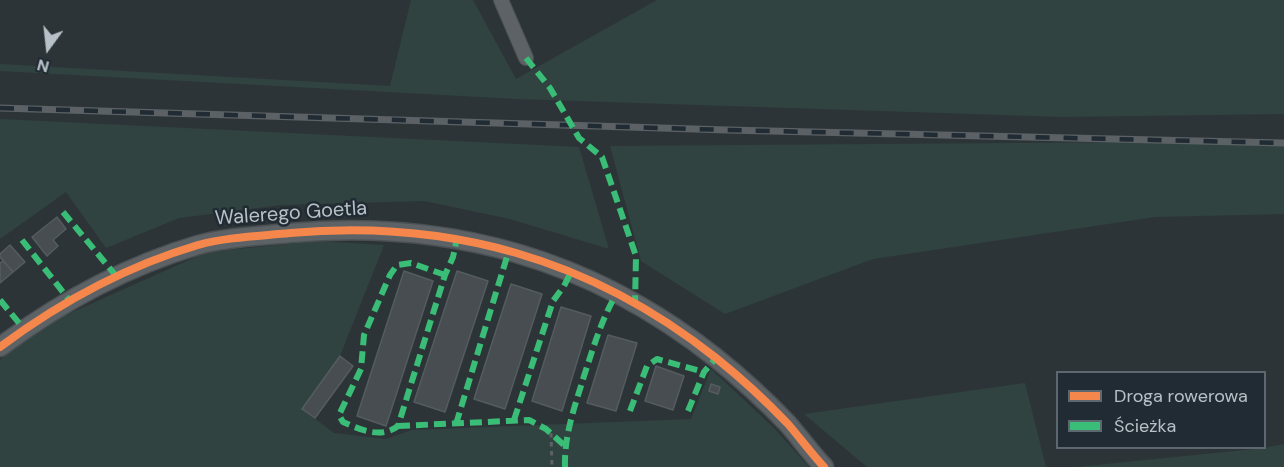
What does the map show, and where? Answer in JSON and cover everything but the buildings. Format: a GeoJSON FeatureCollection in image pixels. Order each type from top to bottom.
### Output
{"type":"FeatureCollection","features":[{"type":"Feature","properties":{"kind":"street"},"geometry":{"type":"LineString","coordinates":[[501,0],[526,58]]}},
{"type":"Feature","properties":{"kind":"street","name":"Walerego Goetla"},"geometry":{"type":"LineString","coordinates":[[0,347],[24,329],[70,301],[117,277],[200,245],[244,237],[361,229],[457,238],[509,250],[547,262],[617,293],[653,315],[716,358],[759,396],[788,425],[824,467]]}},
{"type":"Feature","properties":{"kind":"path"},"geometry":{"type":"LineString","coordinates":[[551,433],[552,467]]}},
{"type":"Feature","properties":{"kind":"green space"},"geometry":{"type":"Polygon","coordinates":[[[411,0],[473,0],[516,79],[657,0],[1284,0],[1284,114],[1063,117],[517,99],[0,71],[0,64],[390,86],[411,0]]]}},
{"type":"Feature","properties":{"kind":"green space"},"geometry":{"type":"Polygon","coordinates":[[[0,119],[579,147],[609,249],[510,219],[424,201],[281,205],[179,218],[106,248],[66,192],[0,239],[0,119]]]}},
{"type":"Feature","properties":{"kind":"green space"},"geometry":{"type":"Polygon","coordinates":[[[1284,141],[1284,214],[1155,217],[873,259],[725,314],[641,261],[610,146],[1284,141]]]}},
{"type":"Feature","properties":{"kind":"green space"},"geometry":{"type":"Polygon","coordinates":[[[317,241],[384,245],[340,356],[302,409],[334,433],[386,439],[412,430],[691,419],[711,369],[776,430],[809,467],[0,467],[0,360],[39,327],[207,252],[317,241]]]}},
{"type":"Feature","properties":{"kind":"green space"},"geometry":{"type":"Polygon","coordinates":[[[1025,383],[1046,467],[867,467],[804,414],[1025,383]]]}},
{"type":"Feature","properties":{"kind":"green space"},"geometry":{"type":"Polygon","coordinates":[[[1284,444],[1284,467],[1076,467],[1266,449],[1284,444]]]}},
{"type":"Feature","properties":{"kind":"railway"},"geometry":{"type":"LineString","coordinates":[[0,108],[727,130],[1284,143]]}},
{"type":"Feature","properties":{"kind":"marked path"},"geometry":{"type":"LineString","coordinates":[[526,58],[550,88],[579,138],[602,157],[636,256],[635,304]]}},
{"type":"Feature","properties":{"kind":"marked path"},"geometry":{"type":"LineString","coordinates":[[63,212],[117,277]]}},
{"type":"Feature","properties":{"kind":"marked path"},"geometry":{"type":"LineString","coordinates":[[445,275],[411,263],[397,265],[390,275],[364,335],[361,369],[339,415],[343,422],[378,433],[398,426],[445,275],[453,257],[457,238]]}},
{"type":"Feature","properties":{"kind":"marked path"},"geometry":{"type":"LineString","coordinates":[[22,240],[70,301]]}},
{"type":"Feature","properties":{"kind":"marked path"},"geometry":{"type":"LineString","coordinates":[[456,424],[509,250]]}},
{"type":"Feature","properties":{"kind":"marked path"},"geometry":{"type":"LineString","coordinates":[[514,420],[553,301],[571,272]]}},
{"type":"Feature","properties":{"kind":"marked path"},"geometry":{"type":"LineString","coordinates":[[565,467],[568,432],[577,398],[598,333],[617,293]]}},
{"type":"Feature","properties":{"kind":"marked path"},"geometry":{"type":"LineString","coordinates":[[0,300],[24,329]]}},
{"type":"Feature","properties":{"kind":"marked path"},"geometry":{"type":"LineString","coordinates":[[688,411],[704,372],[716,358]]}},
{"type":"Feature","properties":{"kind":"marked path"},"geometry":{"type":"LineString","coordinates":[[630,411],[647,366],[657,359],[704,372]]}},
{"type":"Feature","properties":{"kind":"marked path"},"geometry":{"type":"LineString","coordinates":[[398,426],[529,420],[546,429],[565,446]]}},
{"type":"Feature","properties":{"kind":"cycle path"},"geometry":{"type":"LineString","coordinates":[[0,347],[46,315],[94,287],[145,264],[209,242],[290,233],[349,230],[406,233],[461,240],[515,253],[568,271],[619,294],[668,323],[716,358],[753,390],[788,424],[824,467]]}}]}
